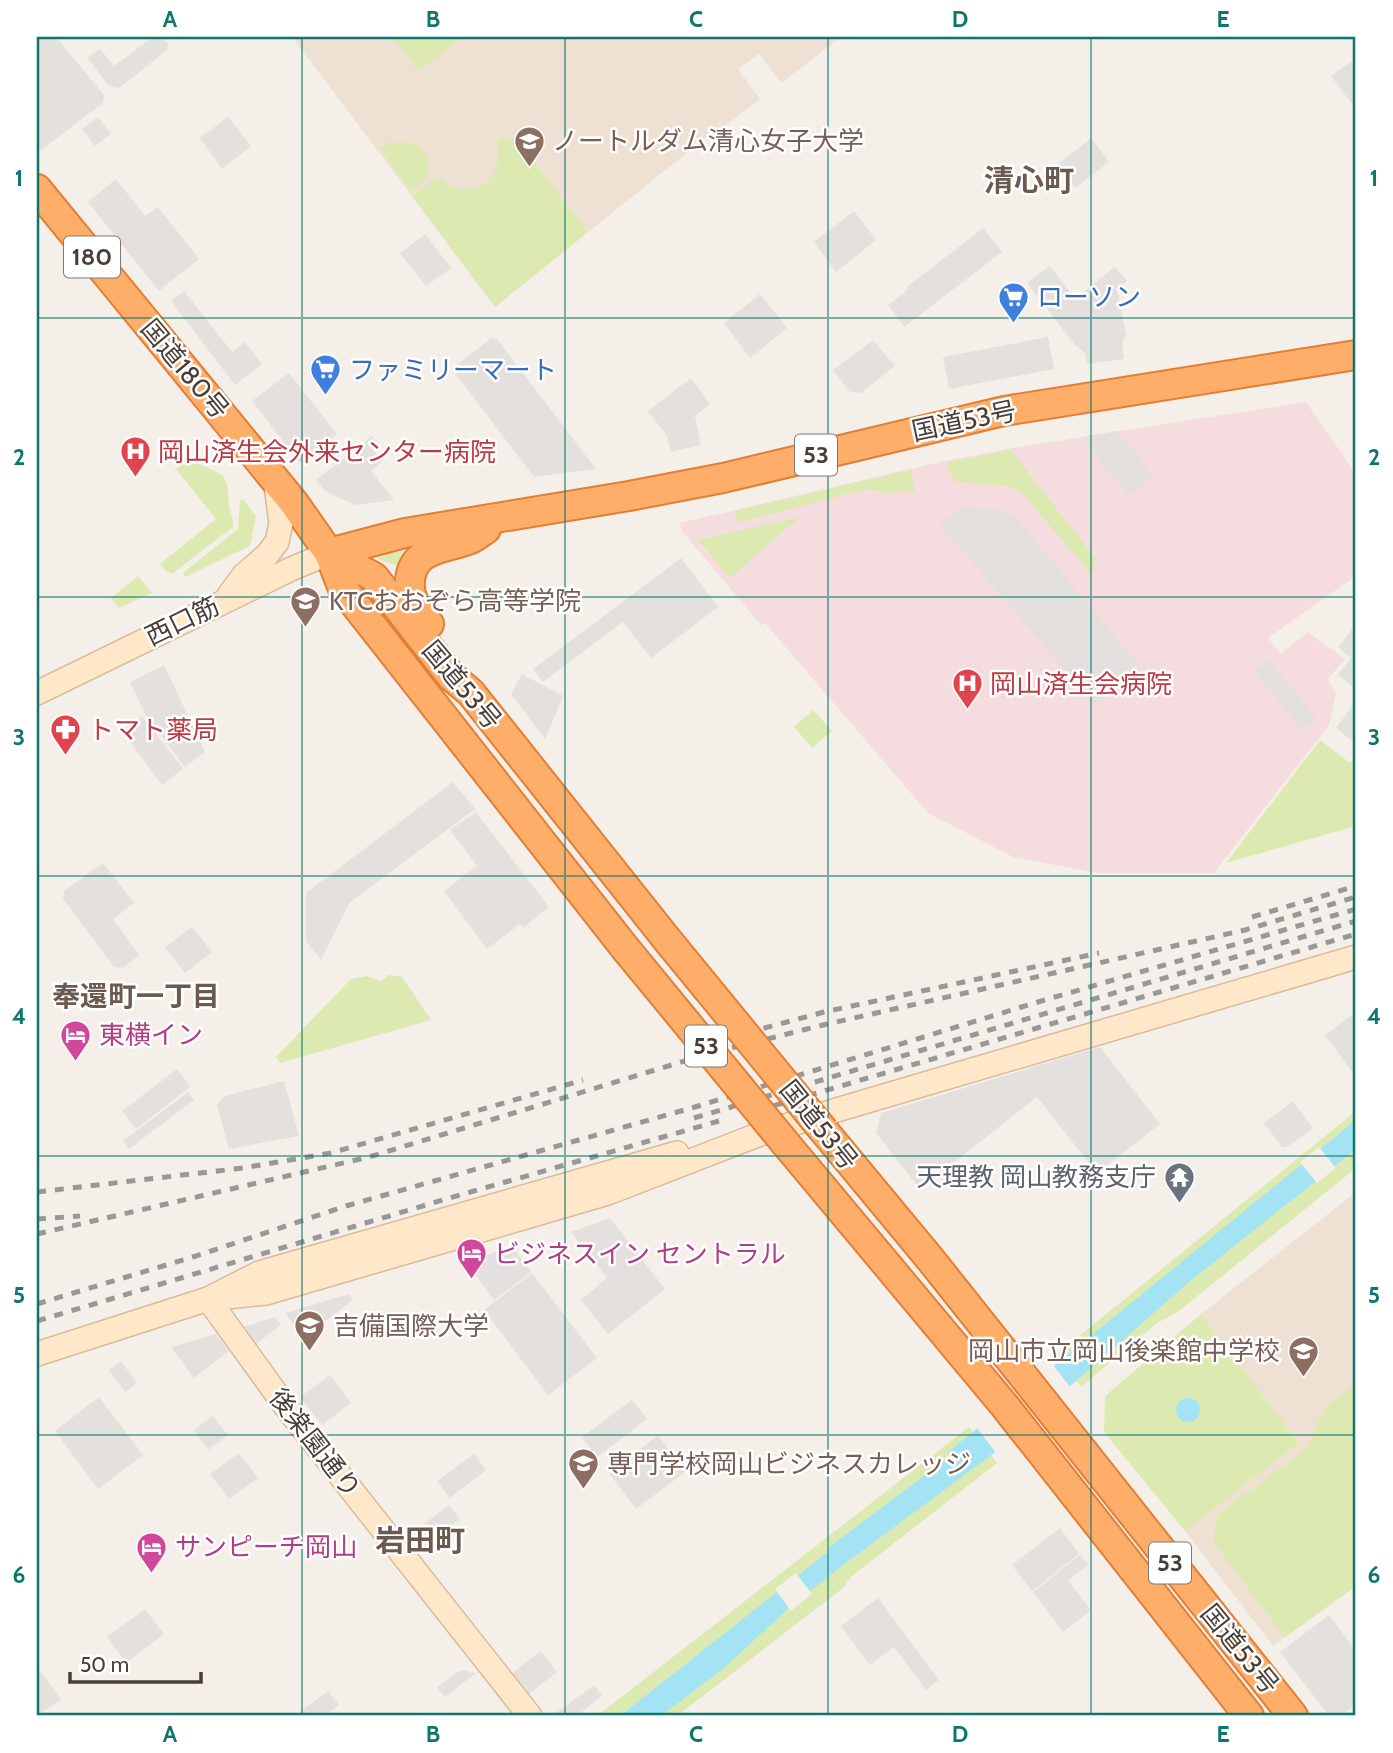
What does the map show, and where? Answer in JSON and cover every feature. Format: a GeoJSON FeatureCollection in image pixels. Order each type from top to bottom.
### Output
{"type":"FeatureCollection","features":[{"type":"Feature","properties":{"kind":"highway","name":"国道180号"},"geometry":{"type":"LineString","coordinates":[[37,189],[275,478],[329,553]]}},
{"type":"Feature","properties":{"kind":"highway","name":"国道53号"},"geometry":{"type":"LineString","coordinates":[[329,553],[404,533],[723,478],[1004,411],[1356,355]]}},
{"type":"Feature","properties":{"kind":"highway"},"geometry":{"type":"LineString","coordinates":[[471,693],[463,667],[415,605],[410,591],[411,573],[415,562],[423,555],[470,540],[506,516]]}},
{"type":"Feature","properties":{"kind":"highway","name":"国道53号"},"geometry":{"type":"LineString","coordinates":[[329,553],[374,577],[452,676],[471,693],[669,942],[931,1260],[1293,1716]]}},
{"type":"Feature","properties":{"kind":"highway","name":"国道53号"},"geometry":{"type":"LineString","coordinates":[[329,553],[343,589],[625,948],[1004,1405],[1249,1716]]}},
{"type":"Feature","properties":{"kind":"street"},"geometry":{"type":"LineString","coordinates":[[226,600],[244,575],[267,555],[277,542],[281,523],[275,478]]}},
{"type":"Feature","properties":{"kind":"street","name":"西口筋"},"geometry":{"type":"LineString","coordinates":[[37,693],[226,600],[329,553]]}},
{"type":"Feature","properties":{"kind":"street"},"geometry":{"type":"LineString","coordinates":[[37,1354],[208,1299],[259,1273],[696,1147],[760,1134],[1356,957]]}},
{"type":"Feature","properties":{"kind":"street","name":"後楽園通り"},"geometry":{"type":"LineString","coordinates":[[208,1299],[286,1407],[530,1716]]}},
{"type":"Feature","properties":{"kind":"shaded area"},"geometry":{"type":"Polygon","coordinates":[[[37,37],[56,37],[104,95],[103,103],[41,150],[37,144],[37,37]]]}},
{"type":"Feature","properties":{"kind":"shaded area"},"geometry":{"type":"Polygon","coordinates":[[[153,37],[163,37],[168,44],[167,50],[119,88],[109,86],[88,58],[100,49],[114,66],[153,37]]]}},
{"type":"Feature","properties":{"kind":"shaded area","name":"ノートルダム清心女子大学"},"geometry":{"type":"Polygon","coordinates":[[[292,37],[841,37],[781,83],[759,54],[738,69],[760,99],[721,129],[714,131],[495,307],[292,37]]]}},
{"type":"Feature","properties":{"kind":"shaded area"},"geometry":{"type":"Polygon","coordinates":[[[1356,58],[1356,109],[1331,76],[1356,58]]]}},
{"type":"Feature","properties":{"kind":"shaded area"},"geometry":{"type":"Polygon","coordinates":[[[98,117],[111,134],[95,146],[82,129],[98,117]]]}},
{"type":"Feature","properties":{"kind":"shaded area"},"geometry":{"type":"Polygon","coordinates":[[[228,117],[251,146],[222,169],[200,138],[228,117]]]}},
{"type":"Feature","properties":{"kind":"shaded area"},"geometry":{"type":"Polygon","coordinates":[[[1091,138],[1109,162],[1075,188],[1057,165],[1091,138]]]}},
{"type":"Feature","properties":{"kind":"shaded area"},"geometry":{"type":"Polygon","coordinates":[[[116,179],[145,216],[158,207],[199,259],[159,291],[88,202],[116,179]]]}},
{"type":"Feature","properties":{"kind":"shaded area"},"geometry":{"type":"Polygon","coordinates":[[[854,211],[876,240],[836,272],[814,242],[854,211]]]}},
{"type":"Feature","properties":{"kind":"shaded area"},"geometry":{"type":"Polygon","coordinates":[[[983,228],[1002,252],[904,327],[888,305],[983,228]]]}},
{"type":"Feature","properties":{"kind":"shaded area"},"geometry":{"type":"Polygon","coordinates":[[[425,234],[451,268],[426,286],[400,253],[425,234]]]}},
{"type":"Feature","properties":{"kind":"shaded area"},"geometry":{"type":"Polygon","coordinates":[[[1050,266],[1075,299],[1115,267],[1127,281],[1117,290],[1126,335],[1122,343],[1124,359],[1087,364],[1085,353],[1075,345],[1027,283],[1050,266]]]}},
{"type":"Feature","properties":{"kind":"shaded area"},"geometry":{"type":"Polygon","coordinates":[[[184,291],[232,352],[245,342],[262,364],[235,385],[171,301],[184,291]]]}},
{"type":"Feature","properties":{"kind":"shaded area"},"geometry":{"type":"Polygon","coordinates":[[[760,294],[787,328],[750,358],[724,323],[760,294]]]}},
{"type":"Feature","properties":{"kind":"shaded area"},"geometry":{"type":"Polygon","coordinates":[[[1048,337],[1054,369],[949,389],[943,357],[1048,337]]]}},
{"type":"Feature","properties":{"kind":"shaded area"},"geometry":{"type":"Polygon","coordinates":[[[491,338],[497,339],[596,469],[534,477],[452,369],[491,338]]]}},
{"type":"Feature","properties":{"kind":"shaded area"},"geometry":{"type":"Polygon","coordinates":[[[873,340],[895,366],[861,393],[850,392],[833,370],[873,340]]]}},
{"type":"Feature","properties":{"kind":"shaded area"},"geometry":{"type":"Polygon","coordinates":[[[289,373],[337,434],[300,463],[252,401],[289,373]]]}},
{"type":"Feature","properties":{"kind":"shaded area"},"geometry":{"type":"Polygon","coordinates":[[[691,378],[710,404],[695,416],[701,445],[671,452],[667,436],[648,411],[691,378]]]}},
{"type":"Feature","properties":{"kind":"shaded area"},"geometry":{"type":"Polygon","coordinates":[[[1306,402],[1356,474],[1356,576],[1268,638],[1281,654],[1308,632],[1345,659],[1328,679],[1336,693],[1329,725],[1214,873],[1097,873],[1013,857],[928,813],[765,623],[761,625],[682,531],[680,523],[944,461],[1306,402]]]}},
{"type":"Feature","properties":{"kind":"shaded area"},"geometry":{"type":"Polygon","coordinates":[[[1117,431],[1153,476],[1128,495],[1081,437],[1117,431]]]}},
{"type":"Feature","properties":{"kind":"shaded area"},"geometry":{"type":"Polygon","coordinates":[[[372,436],[377,443],[371,447],[382,461],[371,471],[394,500],[355,505],[325,491],[316,480],[372,436]]]}},
{"type":"Feature","properties":{"kind":"shaded area"},"geometry":{"type":"Polygon","coordinates":[[[960,508],[1001,509],[1015,516],[1141,668],[1096,705],[940,525],[960,508]]]}},
{"type":"Feature","properties":{"kind":"shaded area"},"geometry":{"type":"Polygon","coordinates":[[[681,558],[718,607],[651,658],[623,622],[543,682],[533,669],[681,558]]]}},
{"type":"Feature","properties":{"kind":"shaded area"},"geometry":{"type":"Polygon","coordinates":[[[1356,624],[1356,689],[1338,675],[1351,658],[1338,647],[1356,624]]]}},
{"type":"Feature","properties":{"kind":"shaded area"},"geometry":{"type":"Polygon","coordinates":[[[1269,660],[1316,718],[1301,730],[1255,671],[1269,660]]]}},
{"type":"Feature","properties":{"kind":"shaded area"},"geometry":{"type":"Polygon","coordinates":[[[164,665],[205,752],[185,767],[146,716],[130,682],[164,665]]]}},
{"type":"Feature","properties":{"kind":"shaded area"},"geometry":{"type":"Polygon","coordinates":[[[522,674],[563,696],[545,739],[511,694],[522,674]]]}},
{"type":"Feature","properties":{"kind":"shaded area"},"geometry":{"type":"Polygon","coordinates":[[[1356,701],[1356,744],[1336,728],[1356,701]]]}},
{"type":"Feature","properties":{"kind":"shaded area"},"geometry":{"type":"Polygon","coordinates":[[[142,716],[183,769],[162,785],[122,731],[142,716]]]}},
{"type":"Feature","properties":{"kind":"shaded area"},"geometry":{"type":"Polygon","coordinates":[[[453,782],[475,809],[349,903],[321,960],[306,941],[306,893],[453,782]]]}},
{"type":"Feature","properties":{"kind":"shaded area"},"geometry":{"type":"Polygon","coordinates":[[[476,812],[549,907],[523,928],[520,924],[487,949],[444,891],[477,866],[450,830],[476,812]]]}},
{"type":"Feature","properties":{"kind":"shaded area"},"geometry":{"type":"Polygon","coordinates":[[[103,863],[134,903],[113,919],[139,955],[123,968],[114,967],[63,899],[64,891],[103,863]]]}},
{"type":"Feature","properties":{"kind":"shaded area"},"geometry":{"type":"Polygon","coordinates":[[[192,927],[212,952],[185,973],[165,947],[192,927]]]}},
{"type":"Feature","properties":{"kind":"shaded area"},"geometry":{"type":"Polygon","coordinates":[[[1356,1012],[1356,1077],[1325,1035],[1356,1012]]]}},
{"type":"Feature","properties":{"kind":"shaded area"},"geometry":{"type":"Polygon","coordinates":[[[1100,1047],[1160,1124],[1097,1173],[1037,1097],[920,1189],[876,1133],[881,1113],[1100,1047]]]}},
{"type":"Feature","properties":{"kind":"shaded area"},"geometry":{"type":"Polygon","coordinates":[[[177,1069],[190,1087],[136,1129],[122,1111],[177,1069]]]}},
{"type":"Feature","properties":{"kind":"shaded area"},"geometry":{"type":"Polygon","coordinates":[[[284,1081],[299,1136],[229,1149],[217,1105],[224,1096],[284,1081]]]}},
{"type":"Feature","properties":{"kind":"shaded area"},"geometry":{"type":"Polygon","coordinates":[[[188,1092],[194,1100],[129,1149],[123,1141],[188,1092]]]}},
{"type":"Feature","properties":{"kind":"shaded area"},"geometry":{"type":"Polygon","coordinates":[[[1293,1101],[1313,1128],[1287,1147],[1282,1147],[1264,1123],[1293,1101]]]}},
{"type":"Feature","properties":{"kind":"shaded area","name":"岡山市立岡山後楽館中学校"},"geometry":{"type":"Polygon","coordinates":[[[1356,1192],[1356,1586],[1273,1646],[1185,1531],[1299,1443],[1201,1314],[1356,1192]]]}},
{"type":"Feature","properties":{"kind":"shaded area"},"geometry":{"type":"Polygon","coordinates":[[[610,1218],[665,1289],[608,1334],[581,1300],[607,1278],[571,1232],[610,1218]]]}},
{"type":"Feature","properties":{"kind":"shaded area"},"geometry":{"type":"Polygon","coordinates":[[[512,1246],[531,1272],[494,1300],[466,1262],[512,1246]]]}},
{"type":"Feature","properties":{"kind":"shaded area"},"geometry":{"type":"Polygon","coordinates":[[[532,1273],[597,1358],[548,1395],[484,1310],[532,1273]]]}},
{"type":"Feature","properties":{"kind":"shaded area"},"geometry":{"type":"Polygon","coordinates":[[[349,1294],[353,1300],[318,1327],[314,1322],[300,1333],[285,1313],[349,1294]]]}},
{"type":"Feature","properties":{"kind":"shaded area"},"geometry":{"type":"Polygon","coordinates":[[[275,1317],[281,1325],[256,1344],[244,1327],[275,1317]]]}},
{"type":"Feature","properties":{"kind":"shaded area"},"geometry":{"type":"Polygon","coordinates":[[[216,1334],[229,1351],[194,1378],[171,1347],[216,1334]]]}},
{"type":"Feature","properties":{"kind":"shaded area"},"geometry":{"type":"Polygon","coordinates":[[[121,1361],[137,1383],[125,1392],[109,1370],[121,1361]]]}},
{"type":"Feature","properties":{"kind":"shaded area"},"geometry":{"type":"Polygon","coordinates":[[[330,1375],[351,1403],[322,1425],[300,1397],[330,1375]]]}},
{"type":"Feature","properties":{"kind":"shaded area"},"geometry":{"type":"Polygon","coordinates":[[[99,1397],[143,1455],[98,1489],[55,1431],[99,1397]]]}},
{"type":"Feature","properties":{"kind":"shaded area"},"geometry":{"type":"Polygon","coordinates":[[[632,1400],[647,1419],[597,1457],[582,1437],[632,1400]]]}},
{"type":"Feature","properties":{"kind":"shaded area"},"geometry":{"type":"Polygon","coordinates":[[[213,1416],[228,1435],[208,1450],[194,1430],[213,1416]]]}},
{"type":"Feature","properties":{"kind":"shaded area"},"geometry":{"type":"Polygon","coordinates":[[[658,1435],[685,1472],[636,1509],[609,1473],[658,1435]]]}},
{"type":"Feature","properties":{"kind":"shaded area"},"geometry":{"type":"Polygon","coordinates":[[[239,1453],[258,1478],[229,1499],[210,1474],[239,1453]]]}},
{"type":"Feature","properties":{"kind":"shaded area"},"geometry":{"type":"Polygon","coordinates":[[[474,1454],[486,1470],[450,1498],[437,1481],[474,1454]]]}},
{"type":"Feature","properties":{"kind":"shaded area"},"geometry":{"type":"Polygon","coordinates":[[[449,1505],[460,1519],[420,1549],[410,1535],[449,1505]]]}},
{"type":"Feature","properties":{"kind":"shaded area"},"geometry":{"type":"Polygon","coordinates":[[[1060,1528],[1079,1554],[1032,1591],[1012,1565],[1060,1528]]]}},
{"type":"Feature","properties":{"kind":"shaded area"},"geometry":{"type":"Polygon","coordinates":[[[1080,1555],[1088,1565],[1068,1580],[1091,1610],[1063,1632],[1033,1592],[1080,1555]]]}},
{"type":"Feature","properties":{"kind":"shaded area"},"geometry":{"type":"Polygon","coordinates":[[[878,1598],[939,1680],[926,1690],[894,1647],[870,1665],[841,1626],[878,1598]]]}},
{"type":"Feature","properties":{"kind":"shaded area"},"geometry":{"type":"Polygon","coordinates":[[[145,1609],[164,1634],[126,1663],[107,1637],[145,1609]]]}},
{"type":"Feature","properties":{"kind":"shaded area"},"geometry":{"type":"Polygon","coordinates":[[[1329,1615],[1356,1651],[1356,1704],[1341,1716],[1329,1716],[1280,1652],[1329,1615]]]}},
{"type":"Feature","properties":{"kind":"shaded area"},"geometry":{"type":"Polygon","coordinates":[[[541,1651],[557,1672],[528,1695],[511,1674],[541,1651]]]}},
{"type":"Feature","properties":{"kind":"shaded area"},"geometry":{"type":"Polygon","coordinates":[[[37,1667],[61,1699],[37,1716],[37,1667]]]}},
{"type":"Feature","properties":{"kind":"shaded area"},"geometry":{"type":"Polygon","coordinates":[[[461,1670],[476,1673],[445,1697],[437,1687],[461,1670]]]}},
{"type":"Feature","properties":{"kind":"shaded area"},"geometry":{"type":"Polygon","coordinates":[[[594,1685],[602,1696],[576,1716],[552,1716],[594,1685]]]}},
{"type":"Feature","properties":{"kind":"shaded area"},"geometry":{"type":"Polygon","coordinates":[[[328,1691],[339,1705],[324,1716],[294,1716],[328,1691]]]}},
{"type":"Feature","properties":{"kind":"green space"},"geometry":{"type":"Polygon","coordinates":[[[392,37],[463,37],[418,71],[392,37]]]}},
{"type":"Feature","properties":{"kind":"green space"},"geometry":{"type":"Polygon","coordinates":[[[504,136],[519,143],[588,232],[495,307],[412,196],[438,177],[461,189],[473,189],[483,185],[491,178],[496,168],[496,141],[504,136]]]}},
{"type":"Feature","properties":{"kind":"green space"},"geometry":{"type":"Polygon","coordinates":[[[409,142],[424,151],[427,164],[427,177],[412,193],[380,149],[386,143],[409,142]]]}},
{"type":"Feature","properties":{"kind":"green space"},"geometry":{"type":"Polygon","coordinates":[[[1011,450],[1096,559],[1092,575],[1020,491],[1007,486],[956,482],[951,476],[947,462],[1011,450]]]}},
{"type":"Feature","properties":{"kind":"green space"},"geometry":{"type":"Polygon","coordinates":[[[188,460],[193,465],[197,463],[214,471],[226,481],[233,527],[173,573],[167,572],[160,564],[216,519],[176,469],[188,460]]]}},
{"type":"Feature","properties":{"kind":"green space"},"geometry":{"type":"Polygon","coordinates":[[[911,470],[915,491],[891,493],[867,489],[737,523],[734,511],[911,470]]]}},
{"type":"Feature","properties":{"kind":"green space"},"geometry":{"type":"Polygon","coordinates":[[[243,499],[256,516],[250,546],[185,577],[183,573],[238,529],[240,501],[243,499]]]}},
{"type":"Feature","properties":{"kind":"green space"},"geometry":{"type":"Polygon","coordinates":[[[800,517],[730,578],[698,540],[800,517]]]}},
{"type":"Feature","properties":{"kind":"green space"},"geometry":{"type":"Polygon","coordinates":[[[411,550],[399,567],[378,559],[375,555],[411,550]]]}},
{"type":"Feature","properties":{"kind":"green space"},"geometry":{"type":"Polygon","coordinates":[[[138,576],[152,593],[119,608],[111,598],[138,576]]]}},
{"type":"Feature","properties":{"kind":"green space"},"geometry":{"type":"Polygon","coordinates":[[[813,710],[832,731],[812,748],[794,727],[813,710]]]}},
{"type":"Feature","properties":{"kind":"green space"},"geometry":{"type":"Polygon","coordinates":[[[1320,740],[1350,763],[1356,755],[1356,826],[1226,863],[1320,740]]]}},
{"type":"Feature","properties":{"kind":"green space"},"geometry":{"type":"Polygon","coordinates":[[[389,975],[402,977],[431,1020],[280,1063],[276,1057],[351,979],[367,976],[380,981],[389,975]]]}},
{"type":"Feature","properties":{"kind":"green space"},"geometry":{"type":"Polygon","coordinates":[[[1356,1111],[1356,1168],[1176,1313],[1157,1323],[1081,1387],[1056,1355],[1356,1111]]]}},
{"type":"Feature","properties":{"kind":"green space"},"geometry":{"type":"Polygon","coordinates":[[[1201,1314],[1299,1443],[1185,1531],[1104,1432],[1105,1396],[1201,1314]]]}},
{"type":"Feature","properties":{"kind":"green space"},"geometry":{"type":"Polygon","coordinates":[[[1356,1384],[1356,1586],[1285,1637],[1213,1541],[1217,1515],[1307,1448],[1324,1408],[1356,1384]]]}},
{"type":"Feature","properties":{"kind":"green space"},"geometry":{"type":"Polygon","coordinates":[[[969,1427],[997,1463],[852,1576],[843,1588],[677,1716],[597,1716],[969,1427]]]}},
{"type":"Feature","properties":{"kind":"water"},"geometry":{"type":"Polygon","coordinates":[[[1356,1120],[1356,1149],[1189,1282],[994,1453],[838,1569],[790,1607],[723,1669],[661,1716],[620,1716],[829,1551],[829,1547],[949,1457],[948,1452],[1356,1120]]]}},
{"type":"Feature","properties":{"kind":"water"},"geometry":{"type":"Polygon","coordinates":[[[1188,1398],[1197,1401],[1200,1410],[1197,1419],[1188,1422],[1179,1419],[1176,1410],[1179,1401],[1188,1398]]]}},
{"type":"Feature","properties":{"kind":"pier"},"geometry":{"type":"Polygon","coordinates":[[[1319,1147],[1336,1168],[1317,1183],[1300,1162],[1319,1147]]]}},
{"type":"Feature","properties":{"kind":"pier"},"geometry":{"type":"Polygon","coordinates":[[[1053,1365],[1071,1388],[996,1453],[977,1428],[1053,1365]]]}},
{"type":"Feature","properties":{"kind":"pier"},"geometry":{"type":"Polygon","coordinates":[[[796,1573],[812,1594],[791,1611],[775,1589],[796,1573]]]}},
{"type":"Feature","properties":{"kind":"railway"},"geometry":{"type":"LineString","coordinates":[[1252,917],[1356,886]]}},
{"type":"Feature","properties":{"kind":"railway"},"geometry":{"type":"LineString","coordinates":[[37,1234],[369,1157],[711,1053],[823,1025],[1245,930],[1356,897]]}},
{"type":"Feature","properties":{"kind":"railway"},"geometry":{"type":"LineString","coordinates":[[37,1304],[196,1256],[346,1206],[695,1107],[1038,1002],[1356,909]]}},
{"type":"Feature","properties":{"kind":"railway"},"geometry":{"type":"LineString","coordinates":[[694,1118],[1356,921]]}},
{"type":"Feature","properties":{"kind":"railway"},"geometry":{"type":"LineString","coordinates":[[756,1111],[1356,934]]}},
{"type":"Feature","properties":{"kind":"railway"},"geometry":{"type":"LineString","coordinates":[[694,1047],[824,1012],[1099,953]]}},
{"type":"Feature","properties":{"kind":"railway"},"geometry":{"type":"LineString","coordinates":[[37,1192],[243,1168],[331,1153],[583,1080]]}},
{"type":"Feature","properties":{"kind":"railway"},"geometry":{"type":"LineString","coordinates":[[37,1321],[719,1121]]}},
{"type":"Feature","properties":{"kind":"railway"},"geometry":{"type":"LineString","coordinates":[[37,1219],[80,1216]]}},
{"type":"Feature","properties":{"kind":"place","name":"ノートルダム清心女子大学"},"geometry":{"type":"Point","coordinates":[529,168]}},
{"type":"Feature","properties":{"kind":"place","name":"ローソン"},"geometry":{"type":"Point","coordinates":[1014,324]}},
{"type":"Feature","properties":{"kind":"place","name":"ファミリーマート"},"geometry":{"type":"Point","coordinates":[326,397]}},
{"type":"Feature","properties":{"kind":"place","name":"岡山済生会外来センター病院"},"geometry":{"type":"Point","coordinates":[135,479]}},
{"type":"Feature","properties":{"kind":"place","name":"KTCおおぞら高等学院"},"geometry":{"type":"Point","coordinates":[306,628]}},
{"type":"Feature","properties":{"kind":"place","name":"岡山済生会病院"},"geometry":{"type":"Point","coordinates":[967,711]}},
{"type":"Feature","properties":{"kind":"place","name":"トマト薬局"},"geometry":{"type":"Point","coordinates":[65,757]}},
{"type":"Feature","properties":{"kind":"place","name":"東横イン"},"geometry":{"type":"Point","coordinates":[76,1062]}},
{"type":"Feature","properties":{"kind":"place","name":"天理教 岡山教務支庁"},"geometry":{"type":"Point","coordinates":[1179,1204]}},
{"type":"Feature","properties":{"kind":"place","name":"ビジネスイン セントラル"},"geometry":{"type":"Point","coordinates":[471,1281]}},
{"type":"Feature","properties":{"kind":"place","name":"吉備国際大学"},"geometry":{"type":"Point","coordinates":[310,1353]}},
{"type":"Feature","properties":{"kind":"place","name":"岡山市立岡山後楽館中学校"},"geometry":{"type":"Point","coordinates":[1303,1378]}},
{"type":"Feature","properties":{"kind":"place","name":"専門学校岡山ビジネスカレッジ"},"geometry":{"type":"Point","coordinates":[584,1491]}},
{"type":"Feature","properties":{"kind":"place","name":"サンピーチ岡山"},"geometry":{"type":"Point","coordinates":[152,1574]}},
{"type":"Feature","properties":{"kind":"district","name":"清心町"},"geometry":{"type":"Point","coordinates":[1029,181]}},
{"type":"Feature","properties":{"kind":"district","name":"奉還町一丁目"},"geometry":{"type":"Point","coordinates":[136,996]}},
{"type":"Feature","properties":{"kind":"district","name":"岩田町"},"geometry":{"type":"Point","coordinates":[420,1541]}}]}
